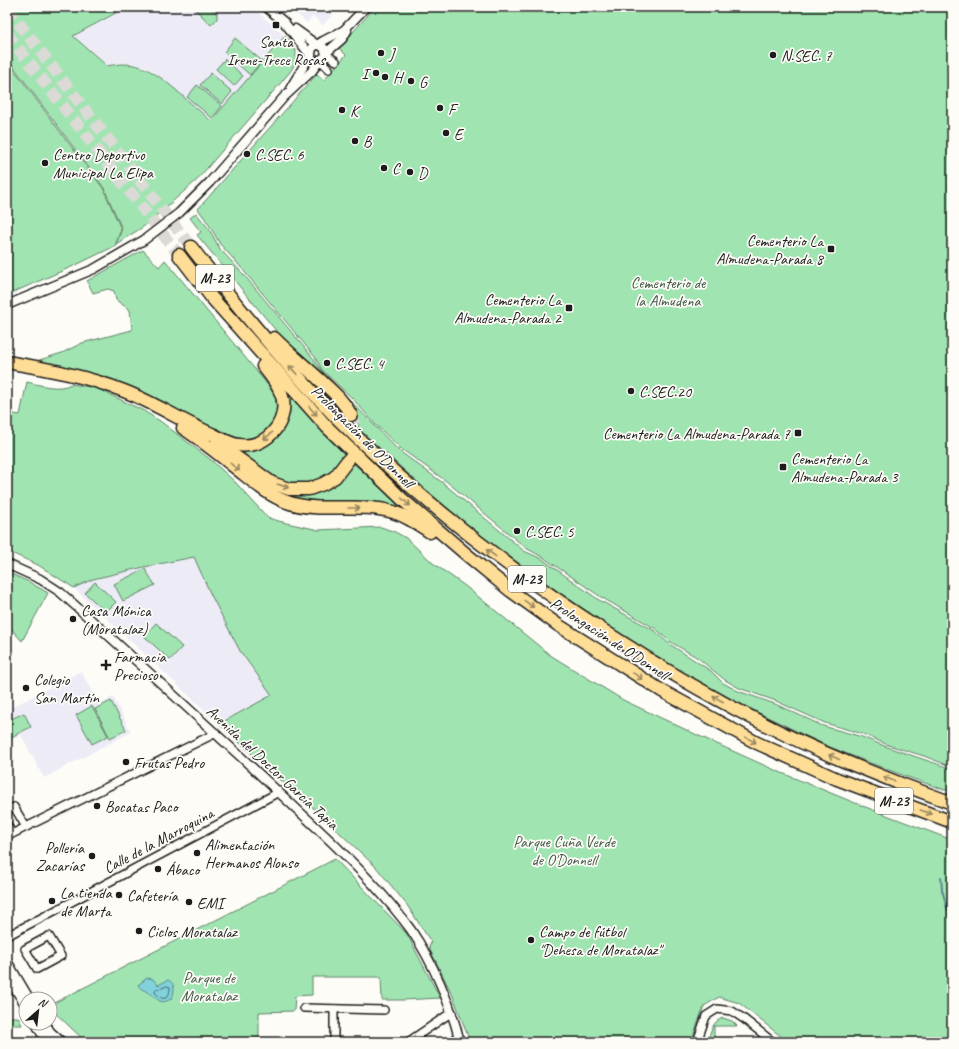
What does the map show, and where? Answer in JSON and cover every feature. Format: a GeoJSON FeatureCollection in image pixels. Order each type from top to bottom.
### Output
{"type":"FeatureCollection","features":[{"type":"Feature","properties":{"kind":"highway","name":"Prolongación de O'Donnell"},"geometry":{"type":"LineString","coordinates":[[191,247],[240,309],[281,357],[335,415],[410,485],[491,552],[577,614],[688,683],[778,730],[870,772],[952,803]]}},
{"type":"Feature","properties":{"kind":"highway","name":"Prolongación de O'Donnell"},"geometry":{"type":"LineString","coordinates":[[179,255],[212,298],[328,427],[403,500],[466,554],[558,626],[662,691],[750,739],[837,779],[952,822]]}},
{"type":"Feature","properties":{"kind":"highway"},"geometry":{"type":"LineString","coordinates":[[7,363],[69,373],[94,380],[125,391],[232,444],[249,446],[260,442],[270,435],[277,426],[282,414],[283,401],[281,393],[273,379],[225,321],[212,298]]}},
{"type":"Feature","properties":{"kind":"highway"},"geometry":{"type":"LineString","coordinates":[[240,309],[256,319],[286,350],[338,397],[347,407],[351,415]]}},
{"type":"Feature","properties":{"kind":"highway"},"geometry":{"type":"LineString","coordinates":[[148,402],[254,482],[279,499],[312,507],[370,508],[391,512],[415,522],[466,554]]}},
{"type":"Feature","properties":{"kind":"highway"},"geometry":{"type":"LineString","coordinates":[[193,426],[272,483],[289,489],[309,489],[324,484],[335,477],[348,460]]}},
{"type":"Feature","properties":{"kind":"main road"},"geometry":{"type":"LineString","coordinates":[[7,962],[25,991]]}},
{"type":"Feature","properties":{"kind":"main road"},"geometry":{"type":"LineString","coordinates":[[7,975],[18,992]]}},
{"type":"Feature","properties":{"kind":"main road"},"geometry":{"type":"LineString","coordinates":[[41,1031],[47,1042]]}},
{"type":"Feature","properties":{"kind":"main road"},"geometry":{"type":"LineString","coordinates":[[49,1031],[61,1042]]}},
{"type":"Feature","properties":{"kind":"street"},"geometry":{"type":"LineString","coordinates":[[266,7],[284,22],[324,48],[326,53],[336,61]]}},
{"type":"Feature","properties":{"kind":"street"},"geometry":{"type":"LineString","coordinates":[[7,305],[94,269],[129,250],[162,227],[191,203],[284,97],[312,71],[320,60],[325,57],[326,53],[342,39],[366,7]]}},
{"type":"Feature","properties":{"kind":"street"},"geometry":{"type":"LineString","coordinates":[[284,97],[311,54],[312,48],[322,41],[341,33],[356,19]]}},
{"type":"Feature","properties":{"kind":"street"},"geometry":{"type":"LineString","coordinates":[[284,22],[314,59],[320,60],[329,69]]}},
{"type":"Feature","properties":{"kind":"street","name":"Avenida del Doctor García Tapia"},"geometry":{"type":"LineString","coordinates":[[7,564],[40,579],[60,592],[216,733],[340,848],[367,876],[411,931],[430,963],[452,1012],[460,1042]]}},
{"type":"Feature","properties":{"kind":"street"},"geometry":{"type":"LineString","coordinates":[[7,824],[12,834],[216,733]]}},
{"type":"Feature","properties":{"kind":"street","name":"Calle de la Marroquina"},"geometry":{"type":"LineString","coordinates":[[7,936],[279,792]]}},
{"type":"Feature","properties":{"kind":"street"},"geometry":{"type":"LineString","coordinates":[[7,811],[14,807],[26,827]]}},
{"type":"Feature","properties":{"kind":"street"},"geometry":{"type":"LineString","coordinates":[[49,936],[61,956],[37,969],[25,949],[49,936]]}},
{"type":"Feature","properties":{"kind":"street"},"geometry":{"type":"LineString","coordinates":[[304,1008],[384,1010]]}},
{"type":"Feature","properties":{"kind":"street"},"geometry":{"type":"LineString","coordinates":[[334,1009],[334,1042]]}},
{"type":"Feature","properties":{"kind":"street"},"geometry":{"type":"LineString","coordinates":[[697,1042],[706,1016],[717,1009],[732,1011],[773,1042]]}},
{"type":"Feature","properties":{"kind":"street"},"geometry":{"type":"LineString","coordinates":[[408,1042],[452,1012]]}},
{"type":"Feature","properties":{"kind":"shaded area"},"geometry":{"type":"Polygon","coordinates":[[[129,7],[252,7],[285,36],[212,120],[153,71],[143,66],[129,63],[107,65],[74,36],[129,7]]]}},
{"type":"Feature","properties":{"kind":"shaded area"},"geometry":{"type":"Polygon","coordinates":[[[289,7],[339,7],[323,25],[313,16],[307,23],[289,7]]]}},
{"type":"Feature","properties":{"kind":"shaded area"},"geometry":{"type":"Polygon","coordinates":[[[194,557],[211,595],[240,651],[272,695],[219,724],[74,588],[93,579],[194,557]]]}},
{"type":"Feature","properties":{"kind":"shaded area"},"geometry":{"type":"Polygon","coordinates":[[[81,671],[99,705],[113,697],[131,732],[44,778],[21,735],[7,742],[7,710],[81,671]]]}},
{"type":"Feature","properties":{"kind":"green space"},"geometry":{"type":"Polygon","coordinates":[[[7,7],[127,7],[73,36],[107,66],[128,64],[144,68],[152,72],[176,90],[211,121],[285,36],[294,45],[292,48],[296,50],[295,59],[290,72],[196,181],[143,227],[116,244],[122,229],[104,188],[7,58],[7,7]]]}},
{"type":"Feature","properties":{"kind":"green space"},"geometry":{"type":"Polygon","coordinates":[[[198,7],[209,7],[217,14],[217,19],[211,25],[196,10],[198,7]]]}},
{"type":"Feature","properties":{"kind":"green space","name":"Cementerio de la Almudena"},"geometry":{"type":"Polygon","coordinates":[[[375,7],[952,7],[952,767],[924,756],[888,745],[863,734],[825,723],[776,701],[739,688],[725,680],[698,658],[669,641],[656,629],[601,597],[544,558],[526,548],[446,481],[400,448],[375,424],[353,399],[322,370],[315,357],[220,244],[198,209],[317,74],[324,80],[346,55],[339,48],[375,7]]]}},
{"type":"Feature","properties":{"kind":"green space"},"geometry":{"type":"Polygon","coordinates":[[[235,38],[262,61],[250,75],[224,52],[235,38]]]}},
{"type":"Feature","properties":{"kind":"green space"},"geometry":{"type":"Polygon","coordinates":[[[225,59],[243,76],[234,86],[216,69],[225,59]]]}},
{"type":"Feature","properties":{"kind":"green space","name":"Centro Deportivo Municipal La Elipa"},"geometry":{"type":"Polygon","coordinates":[[[7,60],[103,188],[121,229],[115,246],[7,295],[7,60]]]}},
{"type":"Feature","properties":{"kind":"green space"},"geometry":{"type":"Polygon","coordinates":[[[211,73],[232,92],[222,104],[200,85],[211,73]]]}},
{"type":"Feature","properties":{"kind":"green space"},"geometry":{"type":"Polygon","coordinates":[[[197,85],[222,106],[212,118],[187,97],[197,85]]]}},
{"type":"Feature","properties":{"kind":"green space"},"geometry":{"type":"Polygon","coordinates":[[[196,213],[209,229],[220,249],[244,275],[313,358],[321,370],[398,450],[443,483],[524,551],[542,559],[599,600],[655,631],[668,643],[711,671],[723,683],[738,691],[775,704],[823,726],[862,737],[952,769],[952,792],[891,771],[830,747],[746,707],[676,669],[609,627],[491,544],[433,496],[359,429],[356,416],[278,333],[197,235],[201,232],[190,218],[196,213]]]}},
{"type":"Feature","properties":{"kind":"green space"},"geometry":{"type":"Polygon","coordinates":[[[143,250],[159,267],[165,260],[274,394],[277,407],[275,416],[272,423],[259,435],[242,440],[233,440],[157,399],[125,384],[90,373],[33,362],[62,353],[82,343],[132,330],[130,310],[116,300],[114,291],[108,289],[93,293],[87,281],[143,250]]]}},
{"type":"Feature","properties":{"kind":"green space","name":"Parque Cuña Verde de O'Donnell"},"geometry":{"type":"Polygon","coordinates":[[[27,382],[49,387],[61,387],[71,384],[96,388],[142,410],[160,421],[211,460],[235,482],[268,518],[319,530],[381,527],[395,532],[406,538],[434,564],[465,586],[550,655],[623,700],[777,771],[952,840],[952,1042],[788,1042],[739,1003],[719,997],[704,1006],[691,1042],[470,1042],[453,996],[429,948],[431,942],[407,905],[376,867],[291,787],[285,784],[219,724],[272,695],[240,651],[211,595],[194,557],[93,579],[74,588],[38,565],[7,551],[7,413],[20,415],[27,382]]]}},
{"type":"Feature","properties":{"kind":"green space"},"geometry":{"type":"Polygon","coordinates":[[[287,393],[345,455],[330,475],[318,482],[294,484],[282,480],[260,467],[241,450],[273,440],[287,393]]]}},
{"type":"Feature","properties":{"kind":"green space"},"geometry":{"type":"Polygon","coordinates":[[[215,446],[301,494],[351,461],[409,513],[301,502],[280,496],[215,446]]]}},
{"type":"Feature","properties":{"kind":"green space"},"geometry":{"type":"Polygon","coordinates":[[[145,569],[155,585],[123,601],[114,584],[145,569]]]}},
{"type":"Feature","properties":{"kind":"green space"},"geometry":{"type":"Polygon","coordinates":[[[7,572],[48,593],[22,641],[7,624],[7,572]]]}},
{"type":"Feature","properties":{"kind":"green space"},"geometry":{"type":"Polygon","coordinates":[[[95,582],[116,602],[106,612],[85,593],[95,582]]]}},
{"type":"Feature","properties":{"kind":"green space"},"geometry":{"type":"Polygon","coordinates":[[[156,623],[182,647],[170,660],[144,636],[156,623]]]}},
{"type":"Feature","properties":{"kind":"green space"},"geometry":{"type":"Polygon","coordinates":[[[111,701],[126,730],[110,738],[95,709],[111,701]]]}},
{"type":"Feature","properties":{"kind":"green space"},"geometry":{"type":"Polygon","coordinates":[[[92,706],[108,736],[92,744],[76,715],[92,706]]]}},
{"type":"Feature","properties":{"kind":"green space"},"geometry":{"type":"Polygon","coordinates":[[[24,713],[31,727],[7,739],[7,721],[24,713]]]}},
{"type":"Feature","properties":{"kind":"green space","name":"Parque de Moratalaz"},"geometry":{"type":"Polygon","coordinates":[[[335,859],[407,934],[440,998],[382,1000],[381,977],[312,977],[312,995],[295,996],[294,1011],[259,1012],[259,1042],[86,1042],[58,1016],[58,1001],[335,859]]]}},
{"type":"Feature","properties":{"kind":"green space"},"geometry":{"type":"Polygon","coordinates":[[[7,1017],[18,1017],[18,1025],[7,1025],[7,1017]]]}},
{"type":"Feature","properties":{"kind":"green space"},"geometry":{"type":"Polygon","coordinates":[[[723,1018],[732,1021],[737,1026],[714,1026],[714,1042],[707,1042],[714,1024],[719,1019],[723,1018]]]}},
{"type":"Feature","properties":{"kind":"water"},"geometry":{"type":"Polygon","coordinates":[[[147,978],[153,979],[158,985],[168,980],[171,981],[174,988],[171,999],[163,1002],[140,988],[138,985],[147,978]]]}},
{"type":"Feature","properties":{"kind":"waterway"},"geometry":{"type":"LineString","coordinates":[[941,877],[942,890],[952,924]]}},
{"type":"Feature","properties":{"kind":"tunnel"},"geometry":{"type":"LineString","coordinates":[[7,8],[191,247]]}},
{"type":"Feature","properties":{"kind":"tunnel"},"geometry":{"type":"LineString","coordinates":[[7,34],[179,255]]}},
{"type":"Feature","properties":{"kind":"tunnel"},"geometry":{"type":"LineString","coordinates":[[348,459],[353,448],[355,437],[351,415]]}},
{"type":"Feature","properties":{"kind":"place","name":"Santa Irene-Trece Rosas"},"geometry":{"type":"Point","coordinates":[276,25]}},
{"type":"Feature","properties":{"kind":"place","name":"J"},"geometry":{"type":"Point","coordinates":[381,53]}},
{"type":"Feature","properties":{"kind":"place","name":"N.SEC. 7"},"geometry":{"type":"Point","coordinates":[773,55]}},
{"type":"Feature","properties":{"kind":"place","name":"I"},"geometry":{"type":"Point","coordinates":[376,73]}},
{"type":"Feature","properties":{"kind":"place","name":"H"},"geometry":{"type":"Point","coordinates":[385,77]}},
{"type":"Feature","properties":{"kind":"place","name":"G"},"geometry":{"type":"Point","coordinates":[411,81]}},
{"type":"Feature","properties":{"kind":"place","name":"F"},"geometry":{"type":"Point","coordinates":[440,108]}},
{"type":"Feature","properties":{"kind":"place","name":"K"},"geometry":{"type":"Point","coordinates":[342,110]}},
{"type":"Feature","properties":{"kind":"place","name":"E"},"geometry":{"type":"Point","coordinates":[446,133]}},
{"type":"Feature","properties":{"kind":"place","name":"B"},"geometry":{"type":"Point","coordinates":[355,141]}},
{"type":"Feature","properties":{"kind":"place","name":"C.SEC. 6"},"geometry":{"type":"Point","coordinates":[247,154]}},
{"type":"Feature","properties":{"kind":"place","name":"Centro Deportivo Municipal La Elipa"},"geometry":{"type":"Point","coordinates":[45,163]}},
{"type":"Feature","properties":{"kind":"place","name":"C"},"geometry":{"type":"Point","coordinates":[384,168]}},
{"type":"Feature","properties":{"kind":"place","name":"D"},"geometry":{"type":"Point","coordinates":[410,172]}},
{"type":"Feature","properties":{"kind":"place","name":"Cementerio La Almudena-Parada 8"},"geometry":{"type":"Point","coordinates":[831,249]}},
{"type":"Feature","properties":{"kind":"place","name":"Cementerio La Almudena-Parada 2"},"geometry":{"type":"Point","coordinates":[569,308]}},
{"type":"Feature","properties":{"kind":"place","name":"C.SEC. 4"},"geometry":{"type":"Point","coordinates":[327,363]}},
{"type":"Feature","properties":{"kind":"place","name":"C.SEC.20"},"geometry":{"type":"Point","coordinates":[631,391]}},
{"type":"Feature","properties":{"kind":"place","name":"Cementerio La Almudena-Parada 7"},"geometry":{"type":"Point","coordinates":[798,433]}},
{"type":"Feature","properties":{"kind":"place","name":"Cementerio La Almudena-Parada 3"},"geometry":{"type":"Point","coordinates":[783,467]}},
{"type":"Feature","properties":{"kind":"place","name":"C.SEC. 5"},"geometry":{"type":"Point","coordinates":[517,531]}},
{"type":"Feature","properties":{"kind":"place","name":"Casa Mónica (Moratalaz)"},"geometry":{"type":"Point","coordinates":[73,619]}},
{"type":"Feature","properties":{"kind":"place","name":"Farmacia Precioso"},"geometry":{"type":"Point","coordinates":[106,665]}},
{"type":"Feature","properties":{"kind":"place","name":"Colegio San Martín"},"geometry":{"type":"Point","coordinates":[26,688]}},
{"type":"Feature","properties":{"kind":"place","name":"Frutas Pedro"},"geometry":{"type":"Point","coordinates":[126,762]}},
{"type":"Feature","properties":{"kind":"place","name":"Bocatas Paco"},"geometry":{"type":"Point","coordinates":[97,806]}},
{"type":"Feature","properties":{"kind":"place","name":"Alimentación Hermanos Alonso"},"geometry":{"type":"Point","coordinates":[197,853]}},
{"type":"Feature","properties":{"kind":"place","name":"Pollería Zacarías"},"geometry":{"type":"Point","coordinates":[92,856]}},
{"type":"Feature","properties":{"kind":"place","name":"Ábaco"},"geometry":{"type":"Point","coordinates":[158,869]}},
{"type":"Feature","properties":{"kind":"place","name":"Cafetería"},"geometry":{"type":"Point","coordinates":[119,895]}},
{"type":"Feature","properties":{"kind":"place","name":"La tienda de Marta"},"geometry":{"type":"Point","coordinates":[52,901]}},
{"type":"Feature","properties":{"kind":"place","name":"EMI"},"geometry":{"type":"Point","coordinates":[189,902]}},
{"type":"Feature","properties":{"kind":"place","name":"Ciclos Moratalaz"},"geometry":{"type":"Point","coordinates":[139,931]}},
{"type":"Feature","properties":{"kind":"place","name":"Campo de fútbol \"Dehesa de Moratalaz\""},"geometry":{"type":"Point","coordinates":[531,940]}}]}
